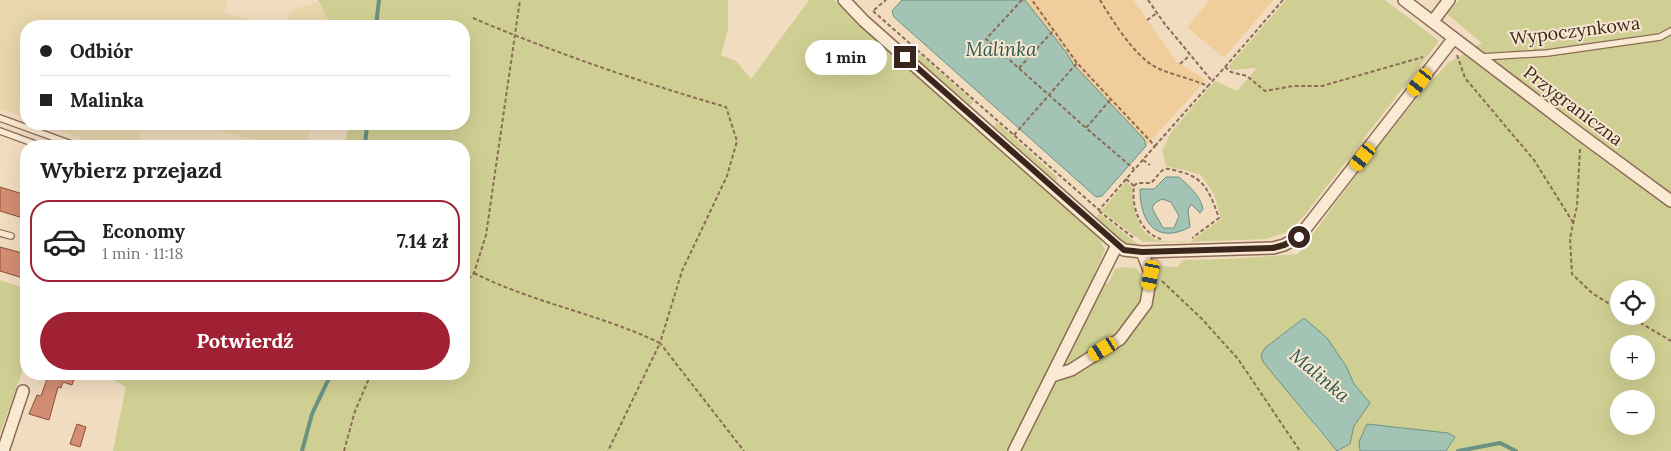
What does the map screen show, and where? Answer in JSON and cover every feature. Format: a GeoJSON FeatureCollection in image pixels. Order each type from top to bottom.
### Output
{"type":"FeatureCollection","features":[{"type":"Feature","properties":{"kind":"street"},"geometry":{"type":"LineString","coordinates":[[844,0],[864,21],[1117,245],[1124,250],[1142,252],[1273,248],[1284,245],[1299,237],[1454,38]]}},
{"type":"Feature","properties":{"kind":"street","name":"Przygraniczna"},"geometry":{"type":"LineString","coordinates":[[1404,0],[1671,201]]}},
{"type":"Feature","properties":{"kind":"street"},"geometry":{"type":"LineString","coordinates":[[1433,21],[1449,0]]}},
{"type":"Feature","properties":{"kind":"street"},"geometry":{"type":"LineString","coordinates":[[1014,451],[1117,245]]}},
{"type":"Feature","properties":{"kind":"street"},"geometry":{"type":"LineString","coordinates":[[1052,376],[1071,370],[1120,339],[1146,304],[1151,275],[1142,252]]}},
{"type":"Feature","properties":{"kind":"street"},"geometry":{"type":"LineString","coordinates":[[3,451],[23,391]]}},
{"type":"Feature","properties":{"kind":"lane","name":"Wypoczynkowa"},"geometry":{"type":"LineString","coordinates":[[1481,57],[1565,50],[1660,36],[1671,31]]}},
{"type":"Feature","properties":{"kind":"lane"},"geometry":{"type":"LineString","coordinates":[[0,118],[20,125]]}},
{"type":"Feature","properties":{"kind":"lane"},"geometry":{"type":"LineString","coordinates":[[33,130],[60,140]]}},
{"type":"Feature","properties":{"kind":"lane"},"geometry":{"type":"LineString","coordinates":[[0,131],[24,140]]}},
{"type":"Feature","properties":{"kind":"lane"},"geometry":{"type":"LineString","coordinates":[[0,233],[11,236]]}},
{"type":"Feature","properties":{"kind":"path"},"geometry":{"type":"LineString","coordinates":[[470,277],[474,273],[486,234],[520,0]]}},
{"type":"Feature","properties":{"kind":"path"},"geometry":{"type":"LineString","coordinates":[[864,21],[886,0]]}},
{"type":"Feature","properties":{"kind":"path"},"geometry":{"type":"LineString","coordinates":[[1022,0],[986,39],[1135,170]]}},
{"type":"Feature","properties":{"kind":"path"},"geometry":{"type":"LineString","coordinates":[[1032,0],[1077,63],[1155,146]]}},
{"type":"Feature","properties":{"kind":"path"},"geometry":{"type":"LineString","coordinates":[[1100,0],[1114,23],[1140,54],[1156,67],[1208,86]]}},
{"type":"Feature","properties":{"kind":"path"},"geometry":{"type":"LineString","coordinates":[[1148,0],[1212,81]]}},
{"type":"Feature","properties":{"kind":"path"},"geometry":{"type":"LineString","coordinates":[[1090,220],[1284,0]]}},
{"type":"Feature","properties":{"kind":"path"},"geometry":{"type":"LineString","coordinates":[[873,11],[1099,210],[1142,244],[1142,252]]}},
{"type":"Feature","properties":{"kind":"path"},"geometry":{"type":"LineString","coordinates":[[1147,20],[1157,13]]}},
{"type":"Feature","properties":{"kind":"path"},"geometry":{"type":"LineString","coordinates":[[473,18],[515,36],[643,82],[726,107],[736,141],[727,176],[682,271],[660,343],[608,451]]}},
{"type":"Feature","properties":{"kind":"path"},"geometry":{"type":"LineString","coordinates":[[1019,68],[1053,30]]}},
{"type":"Feature","properties":{"kind":"path"},"geometry":{"type":"LineString","coordinates":[[1454,38],[1458,59],[1465,78],[1534,160],[1574,224]]}},
{"type":"Feature","properties":{"kind":"path"},"geometry":{"type":"LineString","coordinates":[[1225,66],[1231,72],[1247,76],[1265,91],[1293,86],[1322,86],[1443,52]]}},
{"type":"Feature","properties":{"kind":"path"},"geometry":{"type":"LineString","coordinates":[[1180,64],[1190,55]]}},
{"type":"Feature","properties":{"kind":"path"},"geometry":{"type":"LineString","coordinates":[[1014,135],[1077,63]]}},
{"type":"Feature","properties":{"kind":"path"},"geometry":{"type":"LineString","coordinates":[[1086,128],[1110,100]]}},
{"type":"Feature","properties":{"kind":"path"},"geometry":{"type":"LineString","coordinates":[[1580,134],[1577,206],[1570,238],[1572,274],[1592,293],[1610,304]]}},
{"type":"Feature","properties":{"kind":"path"},"geometry":{"type":"LineString","coordinates":[[1143,160],[1150,165]]}},
{"type":"Feature","properties":{"kind":"path"},"geometry":{"type":"LineString","coordinates":[[1134,186],[1138,183],[1151,183],[1162,171],[1169,169],[1191,174],[1204,184],[1208,189],[1219,218],[1190,240]]}},
{"type":"Feature","properties":{"kind":"path"},"geometry":{"type":"LineString","coordinates":[[1126,179],[1134,186],[1135,210],[1145,229],[1157,238],[1170,240]]}},
{"type":"Feature","properties":{"kind":"path"},"geometry":{"type":"LineString","coordinates":[[474,273],[502,288],[628,328],[660,343],[744,451]]}},
{"type":"Feature","properties":{"kind":"path"},"geometry":{"type":"LineString","coordinates":[[1151,275],[1183,300],[1238,359],[1300,451]]}},
{"type":"Feature","properties":{"kind":"path"},"geometry":{"type":"LineString","coordinates":[[1644,325],[1671,341]]}},
{"type":"Feature","properties":{"kind":"path"},"geometry":{"type":"LineString","coordinates":[[344,451],[355,411],[368,380]]}},
{"type":"Feature","properties":{"kind":"shaded area"},"geometry":{"type":"Polygon","coordinates":[[[0,0],[228,0],[224,12],[253,20],[20,20],[20,116],[0,108],[0,0]]]}},
{"type":"Feature","properties":{"kind":"shaded area"},"geometry":{"type":"Polygon","coordinates":[[[318,0],[728,0],[728,29],[721,55],[736,61],[751,79],[809,0],[834,0],[1097,234],[1105,250],[1094,275],[1108,284],[1115,269],[1123,267],[1136,268],[1144,278],[1158,266],[1177,267],[1183,260],[1298,254],[1375,150],[1422,92],[1448,63],[1482,43],[1447,14],[1459,0],[1671,0],[1671,451],[1446,451],[1455,437],[1400,427],[1367,424],[1359,442],[1360,451],[1339,451],[1350,444],[1354,426],[1370,403],[1354,384],[1346,366],[1327,338],[1304,318],[1265,348],[1261,355],[1305,410],[1316,428],[1337,451],[113,451],[126,387],[114,380],[470,380],[470,140],[345,140],[348,130],[470,130],[470,20],[328,20],[318,0]]]}},
{"type":"Feature","properties":{"kind":"shaded area"},"geometry":{"type":"Polygon","coordinates":[[[1286,0],[1385,0],[1439,41],[1304,216],[1288,232],[1266,239],[1190,242],[1221,219],[1214,194],[1200,174],[1166,166],[1162,151],[1171,132],[1215,81],[1237,91],[1257,68],[1232,70],[1228,67],[1286,0]]]}},
{"type":"Feature","properties":{"kind":"shaded area"},"geometry":{"type":"Polygon","coordinates":[[[318,2],[328,20],[287,20],[292,10],[318,2]]]}},
{"type":"Feature","properties":{"kind":"shaded area"},"geometry":{"type":"Polygon","coordinates":[[[920,54],[974,102],[970,105],[916,58],[920,54]]]}},
{"type":"Feature","properties":{"kind":"shaded area"},"geometry":{"type":"Polygon","coordinates":[[[997,122],[1058,178],[1055,181],[994,126],[997,122]]]}},
{"type":"Feature","properties":{"kind":"shaded area"},"geometry":{"type":"Polygon","coordinates":[[[58,130],[141,130],[138,140],[86,140],[58,130]]]}},
{"type":"Feature","properties":{"kind":"shaded area"},"geometry":{"type":"Polygon","coordinates":[[[217,130],[310,130],[307,140],[256,140],[217,130]]]}},
{"type":"Feature","properties":{"kind":"shaded area"},"geometry":{"type":"Polygon","coordinates":[[[1126,182],[1132,187],[1137,218],[1145,231],[1162,241],[1189,242],[1143,242],[1101,211],[1126,182]]]}},
{"type":"Feature","properties":{"kind":"shaded area"},"geometry":{"type":"Polygon","coordinates":[[[1099,213],[1140,246],[1127,245],[1123,242],[1096,218],[1099,213]]]}},
{"type":"Feature","properties":{"kind":"shaded area"},"geometry":{"type":"Polygon","coordinates":[[[0,280],[20,287],[20,378],[0,434],[0,280]]]}},
{"type":"Feature","properties":{"kind":"sand"},"geometry":{"type":"Polygon","coordinates":[[[1025,0],[1133,0],[1177,62],[1206,80],[1147,145],[1074,65],[1025,0]]]}},
{"type":"Feature","properties":{"kind":"sand"},"geometry":{"type":"Polygon","coordinates":[[[1210,0],[1273,0],[1224,58],[1187,27],[1210,0]]]}},
{"type":"Feature","properties":{"kind":"water","name":"Malinka"},"geometry":{"type":"Polygon","coordinates":[[[902,0],[1025,0],[1074,65],[1144,139],[1146,146],[1102,196],[1096,197],[894,17],[892,11],[902,0]]]}},
{"type":"Feature","properties":{"kind":"water"},"geometry":{"type":"Polygon","coordinates":[[[1166,177],[1179,177],[1197,195],[1203,209],[1200,213],[1191,204],[1188,210],[1190,227],[1178,232],[1159,232],[1147,220],[1141,201],[1140,189],[1154,189],[1166,177]],[[1162,199],[1155,203],[1152,208],[1163,228],[1174,228],[1179,216],[1171,202],[1162,199]]]}},
{"type":"Feature","properties":{"kind":"water"},"geometry":{"type":"Polygon","coordinates":[[[1304,318],[1327,338],[1346,366],[1354,384],[1370,403],[1354,426],[1350,444],[1337,451],[1263,362],[1261,355],[1265,348],[1304,318]]]}},
{"type":"Feature","properties":{"kind":"water"},"geometry":{"type":"Polygon","coordinates":[[[1367,424],[1448,433],[1455,437],[1446,451],[1360,451],[1359,442],[1367,424]]]}},
{"type":"Feature","properties":{"kind":"building"},"geometry":{"type":"Polygon","coordinates":[[[0,187],[20,193],[20,217],[0,211],[0,187]]]}},
{"type":"Feature","properties":{"kind":"building"},"geometry":{"type":"Polygon","coordinates":[[[0,247],[20,252],[20,277],[0,271],[0,247]]]}},
{"type":"Feature","properties":{"kind":"building"},"geometry":{"type":"Polygon","coordinates":[[[47,380],[74,380],[72,385],[63,382],[61,388],[58,387],[49,420],[29,414],[37,395],[41,396],[47,380]]]}},
{"type":"Feature","properties":{"kind":"building"},"geometry":{"type":"Polygon","coordinates":[[[77,424],[86,427],[80,447],[70,444],[77,424]]]}},
{"type":"Feature","properties":{"kind":"waterway"},"geometry":{"type":"LineString","coordinates":[[377,20],[379,0]]}},
{"type":"Feature","properties":{"kind":"waterway"},"geometry":{"type":"LineString","coordinates":[[366,130],[366,140]]}},
{"type":"Feature","properties":{"kind":"waterway"},"geometry":{"type":"LineString","coordinates":[[302,451],[312,414],[328,380]]}},
{"type":"Feature","properties":{"kind":"waterway","name":"Malinka"},"geometry":{"type":"LineString","coordinates":[[1458,451],[1500,443],[1516,451]]}},
{"type":"Feature","properties":{"kind":"route"},"geometry":{"type":"LineString","coordinates":[[905,57],[1124,250],[1142,252],[1273,248],[1284,245],[1299,237]]}}]}
